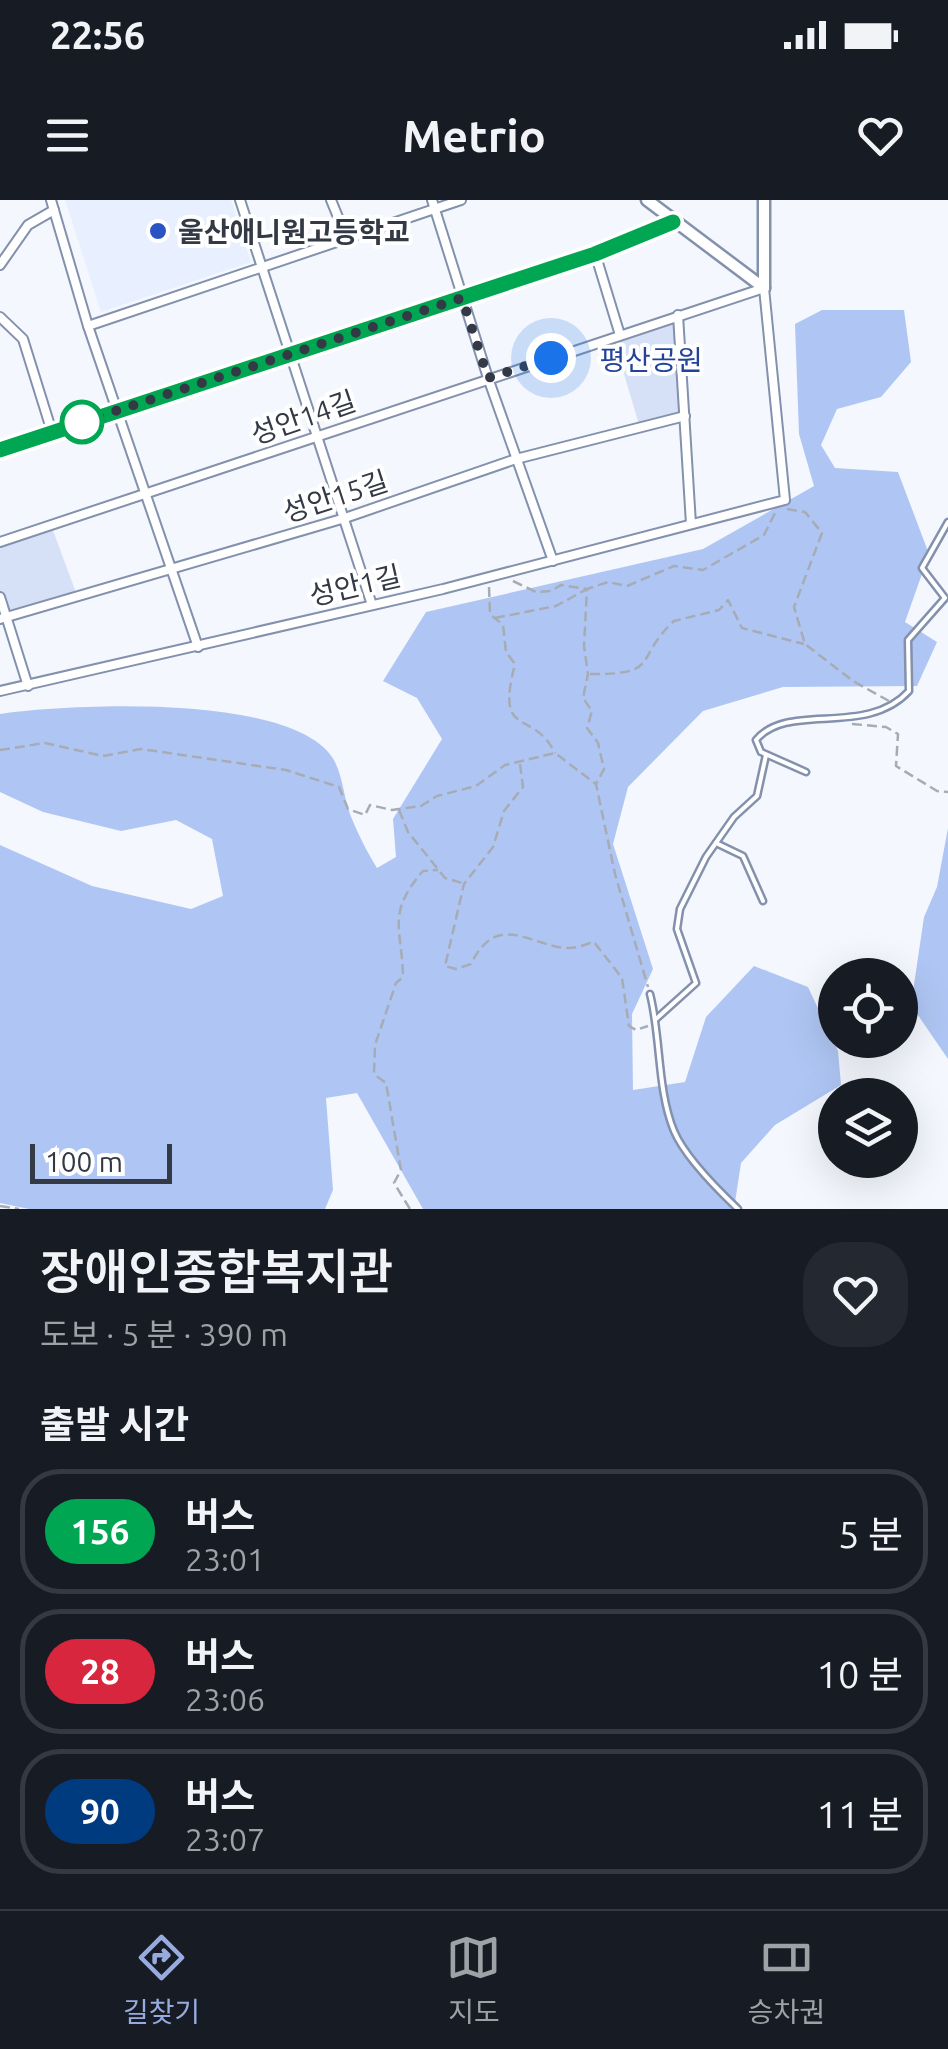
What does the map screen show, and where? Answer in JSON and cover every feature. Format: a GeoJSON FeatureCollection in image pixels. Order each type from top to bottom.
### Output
{"type":"FeatureCollection","features":[{"type":"Feature","properties":{"kind":"street"},"geometry":{"type":"LineString","coordinates":[[240,200],[371,602]]}},
{"type":"Feature","properties":{"kind":"street"},"geometry":{"type":"LineString","coordinates":[[332,200],[347,238]]}},
{"type":"Feature","properties":{"kind":"street"},"geometry":{"type":"LineString","coordinates":[[88,326],[347,238],[434,204],[462,200]]}},
{"type":"Feature","properties":{"kind":"street"},"geometry":{"type":"LineString","coordinates":[[647,200],[764,288]]}},
{"type":"Feature","properties":{"kind":"street"},"geometry":{"type":"LineString","coordinates":[[764,200],[764,288]]}},
{"type":"Feature","properties":{"kind":"street"},"geometry":{"type":"LineString","coordinates":[[434,204],[488,378],[552,561]]}},
{"type":"Feature","properties":{"kind":"street"},"geometry":{"type":"LineString","coordinates":[[0,265],[28,226],[53,205],[88,326],[198,647]]}},
{"type":"Feature","properties":{"kind":"street"},"geometry":{"type":"LineString","coordinates":[[0,450],[595,254],[673,222]]}},
{"type":"Feature","properties":{"kind":"street"},"geometry":{"type":"LineString","coordinates":[[595,254],[620,335]]}},
{"type":"Feature","properties":{"kind":"street","name":"성안14길"},"geometry":{"type":"LineString","coordinates":[[0,542],[764,288]]}},
{"type":"Feature","properties":{"kind":"street","name":"성안1길"},"geometry":{"type":"LineString","coordinates":[[0,691],[198,647],[371,602],[492,578],[785,500],[764,288]]}},
{"type":"Feature","properties":{"kind":"street"},"geometry":{"type":"LineString","coordinates":[[678,315],[692,524]]}},
{"type":"Feature","properties":{"kind":"street"},"geometry":{"type":"LineString","coordinates":[[0,318],[23,340],[52,432]]}},
{"type":"Feature","properties":{"kind":"street","name":"성안15길"},"geometry":{"type":"LineString","coordinates":[[4,618],[345,518],[516,459],[685,416]]}},
{"type":"Feature","properties":{"kind":"street"},"geometry":{"type":"LineString","coordinates":[[0,597],[28,686]]}},
{"type":"Feature","properties":{"kind":"lane"},"geometry":{"type":"LineString","coordinates":[[806,772],[766,755],[756,740],[776,725],[876,715],[909,691],[908,640],[945,598],[922,568],[948,522]]}},
{"type":"Feature","properties":{"kind":"lane"},"geometry":{"type":"LineString","coordinates":[[657,1021],[696,984],[676,929],[692,879],[756,796],[766,755]]}},
{"type":"Feature","properties":{"kind":"lane"},"geometry":{"type":"LineString","coordinates":[[716,843],[743,856],[762,901]]}},
{"type":"Feature","properties":{"kind":"lane"},"geometry":{"type":"LineString","coordinates":[[650,994],[672,1127],[682,1148],[738,1209]]}},
{"type":"Feature","properties":{"kind":"path"},"geometry":{"type":"LineString","coordinates":[[495,618],[518,617],[536,607],[556,606],[608,582],[627,586],[674,566],[703,570],[764,535],[776,506],[805,512],[822,533],[794,608],[805,644]]}},
{"type":"Feature","properties":{"kind":"path"},"geometry":{"type":"LineString","coordinates":[[587,589],[561,585],[536,592],[514,581],[492,578],[486,592],[490,614],[503,625],[508,639],[506,652],[516,664],[506,701],[513,716],[549,741],[555,753],[596,784]]}},
{"type":"Feature","properties":{"kind":"path"},"geometry":{"type":"LineString","coordinates":[[587,589],[584,646],[588,674],[583,698],[592,711],[587,728],[598,743],[604,769],[596,784],[615,874],[650,994]]}},
{"type":"Feature","properties":{"kind":"path"},"geometry":{"type":"LineString","coordinates":[[588,674],[618,676],[638,670],[674,621],[719,610],[728,600],[742,628],[805,644],[893,706]]}},
{"type":"Feature","properties":{"kind":"path"},"geometry":{"type":"LineString","coordinates":[[849,724],[886,727],[898,734],[894,757],[902,773],[948,792]]}},
{"type":"Feature","properties":{"kind":"path"},"geometry":{"type":"LineString","coordinates":[[0,750],[45,743],[102,756],[141,749],[223,760],[318,778],[340,787],[348,809],[365,815],[370,805],[399,809],[421,806],[437,796],[476,786],[505,765],[555,753]]}},
{"type":"Feature","properties":{"kind":"path"},"geometry":{"type":"LineString","coordinates":[[520,762],[523,787],[504,811],[494,847],[464,884],[445,966],[456,969],[471,964],[477,950],[503,935],[521,933],[568,948],[594,942],[622,978],[629,1026],[636,1030],[657,1021]]}},
{"type":"Feature","properties":{"kind":"path"},"geometry":{"type":"LineString","coordinates":[[399,809],[402,822],[438,870],[445,878],[464,884]]}},
{"type":"Feature","properties":{"kind":"path"},"geometry":{"type":"LineString","coordinates":[[410,1209],[394,1183],[401,1170],[386,1083],[374,1074],[374,1045],[396,983],[403,976],[396,927],[402,894],[422,871],[438,870]]}},
{"type":"Feature","properties":{"kind":"path"},"geometry":{"type":"LineString","coordinates":[[0,1206],[19,1209]]}},
{"type":"Feature","properties":{"kind":"shaded area","name":"울산애니원고등학교"},"geometry":{"type":"Polygon","coordinates":[[[65,200],[231,200],[251,262],[101,312],[65,200]]]}},
{"type":"Feature","properties":{"kind":"shaded area"},"geometry":{"type":"Polygon","coordinates":[[[822,310],[904,310],[911,362],[881,397],[837,409],[821,445],[835,468],[898,472],[929,554],[905,622],[937,642],[917,686],[783,687],[703,711],[628,787],[613,844],[653,969],[632,1014],[633,1090],[685,1082],[706,1017],[754,966],[808,987],[818,1008],[818,1058],[839,1058],[840,1078],[818,1078],[818,1099],[775,1125],[741,1163],[734,1209],[423,1209],[357,1093],[326,1098],[333,1190],[325,1209],[29,1209],[0,1203],[0,845],[92,886],[191,909],[223,896],[212,839],[176,820],[121,831],[43,812],[0,792],[0,714],[126,706],[231,713],[277,724],[313,739],[335,762],[350,814],[377,868],[396,857],[393,819],[442,739],[417,698],[383,681],[426,612],[703,549],[814,486],[799,434],[795,324],[822,310]]]}},
{"type":"Feature","properties":{"kind":"shaded area"},"geometry":{"type":"Polygon","coordinates":[[[948,828],[948,1059],[918,1015],[918,958],[924,917],[937,887],[948,828]]]}},
{"type":"Feature","properties":{"kind":"green space","name":"평산공원"},"geometry":{"type":"Polygon","coordinates":[[[678,315],[685,416],[640,428],[613,337],[678,315]]]}},
{"type":"Feature","properties":{"kind":"green space"},"geometry":{"type":"Polygon","coordinates":[[[51,525],[78,598],[7,617],[0,597],[0,542],[51,525]]]}},
{"type":"Feature","properties":{"kind":"bus line","name":"156"},"geometry":{"type":"LineString","coordinates":[[0,450],[595,254],[673,222]]}},
{"type":"Feature","properties":{"kind":"place","name":"울산애니원고등학교"},"geometry":{"type":"Point","coordinates":[158,231]}},
{"type":"Feature","properties":{"kind":"route"},"geometry":{"type":"LineString","coordinates":[[82,422],[462,298],[488,378],[551,358]]}}]}
